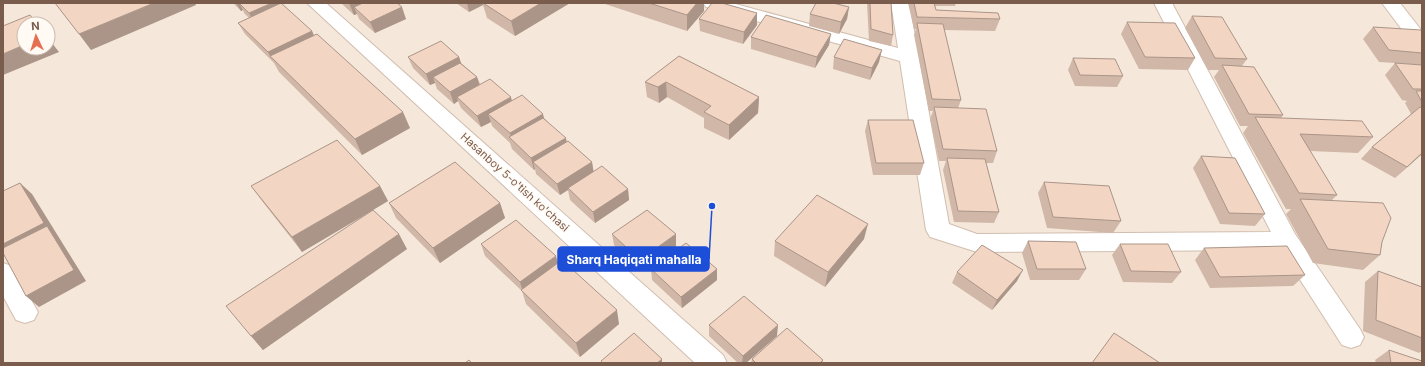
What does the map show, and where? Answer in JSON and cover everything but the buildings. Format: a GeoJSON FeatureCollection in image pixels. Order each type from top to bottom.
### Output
{"type":"FeatureCollection","features":[{"type":"Feature","properties":{"kind":"street","name":"Hasanboy 5-o'tish ko'chasi"},"geometry":{"type":"LineString","coordinates":[[316,3],[714,363]]}},
{"type":"Feature","properties":{"kind":"street"},"geometry":{"type":"LineString","coordinates":[[712,3],[909,57]]}},
{"type":"Feature","properties":{"kind":"street"},"geometry":{"type":"LineString","coordinates":[[900,3],[938,230],[977,243],[1287,241]]}},
{"type":"Feature","properties":{"kind":"street"},"geometry":{"type":"LineString","coordinates":[[1163,3],[1287,241],[1351,337]]}},
{"type":"Feature","properties":{"kind":"street"},"geometry":{"type":"LineString","coordinates":[[1391,3],[1422,43]]}},
{"type":"Feature","properties":{"kind":"street"},"geometry":{"type":"LineString","coordinates":[[3,273],[25,312]]}},
{"type":"Feature","properties":{"kind":"shaded area"},"geometry":{"type":"Polygon","coordinates":[[[3,3],[1422,3],[1422,363],[3,363],[3,3]]]}},
{"type":"Feature","properties":{"kind":"place","name":"Sharq Haqiqati mahalla"},"geometry":{"type":"Point","coordinates":[712,206]}}]}
